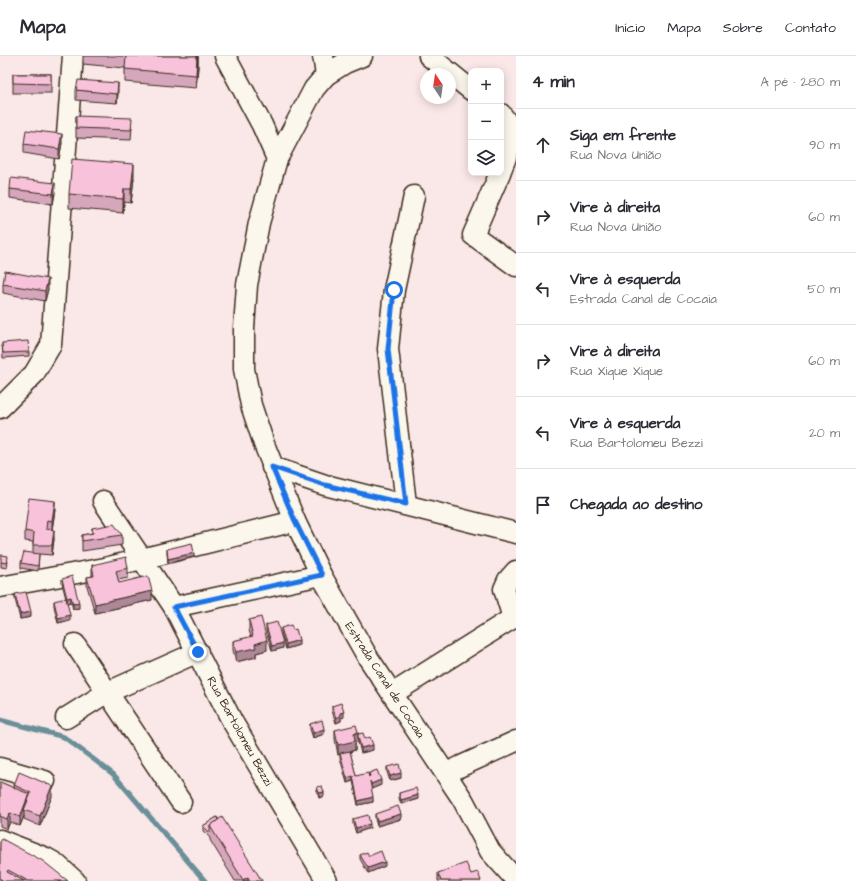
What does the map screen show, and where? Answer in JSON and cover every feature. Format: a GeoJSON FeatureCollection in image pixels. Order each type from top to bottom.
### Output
{"type":"FeatureCollection","features":[{"type":"Feature","properties":{"kind":"street"},"geometry":{"type":"LineString","coordinates":[[0,408],[34,374],[51,345],[73,56]]}},
{"type":"Feature","properties":{"kind":"street"},"geometry":{"type":"LineString","coordinates":[[225,56],[262,125],[277,158]]}},
{"type":"Feature","properties":{"kind":"street","name":"Estrada Canal de Cocaia"},"geometry":{"type":"LineString","coordinates":[[362,56],[345,63],[324,65],[277,158],[259,223],[247,285],[244,328],[244,369],[252,405],[272,467],[295,521],[322,575],[366,656],[446,773],[463,800],[490,851],[516,880]]}},
{"type":"Feature","properties":{"kind":"street"},"geometry":{"type":"LineString","coordinates":[[429,56],[468,88]]}},
{"type":"Feature","properties":{"kind":"street"},"geometry":{"type":"LineString","coordinates":[[504,118],[513,128],[514,136],[508,161]]}},
{"type":"Feature","properties":{"kind":"street"},"geometry":{"type":"LineString","coordinates":[[499,176],[473,235],[516,266]]}},
{"type":"Feature","properties":{"kind":"street"},"geometry":{"type":"LineString","coordinates":[[406,504],[388,349],[394,290],[414,196]]}},
{"type":"Feature","properties":{"kind":"street"},"geometry":{"type":"LineString","coordinates":[[272,467],[325,485],[406,504],[516,533]]}},
{"type":"Feature","properties":{"kind":"street","name":"Rua Bartolomeu Bezzi"},"geometry":{"type":"LineString","coordinates":[[103,501],[140,559],[174,607],[232,721],[327,881]]}},
{"type":"Feature","properties":{"kind":"street"},"geometry":{"type":"LineString","coordinates":[[0,587],[52,579],[295,521]]}},
{"type":"Feature","properties":{"kind":"street"},"geometry":{"type":"LineString","coordinates":[[392,694],[514,620],[504,589],[508,580],[516,571]]}},
{"type":"Feature","properties":{"kind":"street"},"geometry":{"type":"LineString","coordinates":[[174,607],[322,575]]}},
{"type":"Feature","properties":{"kind":"street"},"geometry":{"type":"LineString","coordinates":[[75,644],[106,693],[180,802]]}},
{"type":"Feature","properties":{"kind":"street"},"geometry":{"type":"LineString","coordinates":[[66,718],[106,693],[198,652]]}},
{"type":"Feature","properties":{"kind":"street"},"geometry":{"type":"LineString","coordinates":[[446,773],[516,740]]}},
{"type":"Feature","properties":{"kind":"street"},"geometry":{"type":"LineString","coordinates":[[0,768],[45,781]]}},
{"type":"Feature","properties":{"kind":"street"},"geometry":{"type":"LineString","coordinates":[[1,842],[46,858],[75,881]]}},
{"type":"Feature","properties":{"kind":"street"},"geometry":{"type":"LineString","coordinates":[[490,851],[499,881]]}},
{"type":"Feature","properties":{"kind":"building"},"geometry":{"type":"Polygon","coordinates":[[[126,56],[197,56],[196,75],[125,69],[126,56]]]}},
{"type":"Feature","properties":{"kind":"building"},"geometry":{"type":"Polygon","coordinates":[[[13,74],[51,74],[51,84],[13,83],[13,74]]]}},
{"type":"Feature","properties":{"kind":"building"},"geometry":{"type":"Polygon","coordinates":[[[78,80],[118,83],[117,94],[76,90],[78,80]]]}},
{"type":"Feature","properties":{"kind":"building"},"geometry":{"type":"Polygon","coordinates":[[[76,116],[132,118],[131,130],[76,128],[76,116]]]}},
{"type":"Feature","properties":{"kind":"building"},"geometry":{"type":"Polygon","coordinates":[[[26,130],[62,134],[59,149],[24,144],[26,130]]]}},
{"type":"Feature","properties":{"kind":"building"},"geometry":{"type":"Polygon","coordinates":[[[72,159],[134,164],[131,189],[124,189],[123,199],[69,194],[72,159]]]}},
{"type":"Feature","properties":{"kind":"building"},"geometry":{"type":"Polygon","coordinates":[[[11,178],[55,183],[53,194],[10,189],[11,178]]]}},
{"type":"Feature","properties":{"kind":"building"},"geometry":{"type":"Polygon","coordinates":[[[5,271],[48,279],[45,291],[3,284],[5,271]]]}},
{"type":"Feature","properties":{"kind":"building"},"geometry":{"type":"Polygon","coordinates":[[[28,341],[29,352],[3,353],[2,343],[28,341]]]}},
{"type":"Feature","properties":{"kind":"building"},"geometry":{"type":"Polygon","coordinates":[[[29,498],[55,501],[52,521],[47,520],[46,529],[54,530],[52,545],[33,545],[34,533],[25,531],[29,498]]]}},
{"type":"Feature","properties":{"kind":"building"},"geometry":{"type":"Polygon","coordinates":[[[114,524],[122,535],[82,541],[82,535],[93,533],[92,528],[114,524]]]}},
{"type":"Feature","properties":{"kind":"building"},"geometry":{"type":"Polygon","coordinates":[[[192,543],[194,553],[168,559],[167,549],[192,543]]]}},
{"type":"Feature","properties":{"kind":"building"},"geometry":{"type":"Polygon","coordinates":[[[24,552],[39,554],[38,566],[21,563],[24,552]]]}},
{"type":"Feature","properties":{"kind":"building"},"geometry":{"type":"Polygon","coordinates":[[[1,555],[8,556],[7,563],[1,562],[1,555]]]}},
{"type":"Feature","properties":{"kind":"building"},"geometry":{"type":"Polygon","coordinates":[[[126,557],[128,568],[116,571],[119,583],[148,576],[152,591],[95,604],[87,577],[94,576],[92,565],[126,557]]]}},
{"type":"Feature","properties":{"kind":"building"},"geometry":{"type":"Polygon","coordinates":[[[72,576],[79,603],[73,604],[71,597],[67,598],[62,579],[72,576]]]}},
{"type":"Feature","properties":{"kind":"building"},"geometry":{"type":"Polygon","coordinates":[[[26,592],[31,612],[20,614],[15,594],[26,592]]]}},
{"type":"Feature","properties":{"kind":"building"},"geometry":{"type":"Polygon","coordinates":[[[66,598],[70,615],[58,618],[54,601],[66,598]]]}},
{"type":"Feature","properties":{"kind":"building"},"geometry":{"type":"Polygon","coordinates":[[[261,617],[267,640],[255,644],[256,648],[236,652],[233,641],[253,636],[249,620],[261,617]]]}},
{"type":"Feature","properties":{"kind":"building"},"geometry":{"type":"Polygon","coordinates":[[[277,622],[283,643],[272,646],[266,625],[277,622]]]}},
{"type":"Feature","properties":{"kind":"building"},"geometry":{"type":"Polygon","coordinates":[[[291,625],[293,630],[296,629],[299,640],[286,644],[281,628],[291,625]]]}},
{"type":"Feature","properties":{"kind":"building"},"geometry":{"type":"Polygon","coordinates":[[[341,703],[344,712],[340,713],[341,716],[336,718],[332,706],[341,703]]]}},
{"type":"Feature","properties":{"kind":"building"},"geometry":{"type":"Polygon","coordinates":[[[322,720],[324,729],[313,733],[310,724],[322,720]]]}},
{"type":"Feature","properties":{"kind":"building"},"geometry":{"type":"Polygon","coordinates":[[[356,725],[358,732],[354,734],[355,741],[338,745],[335,730],[356,725]]]}},
{"type":"Feature","properties":{"kind":"building"},"geometry":{"type":"Polygon","coordinates":[[[363,733],[365,739],[370,737],[373,745],[361,748],[358,734],[363,733]]]}},
{"type":"Feature","properties":{"kind":"building"},"geometry":{"type":"Polygon","coordinates":[[[350,751],[356,776],[368,773],[369,777],[369,773],[377,770],[381,780],[371,784],[370,781],[373,797],[358,801],[353,776],[347,778],[340,753],[350,751]]]}},
{"type":"Feature","properties":{"kind":"building"},"geometry":{"type":"Polygon","coordinates":[[[399,764],[401,773],[390,776],[387,767],[399,764]]]}},
{"type":"Feature","properties":{"kind":"building"},"geometry":{"type":"Polygon","coordinates":[[[19,772],[52,786],[40,816],[24,810],[31,793],[14,785],[19,772]]]}},
{"type":"Feature","properties":{"kind":"building"},"geometry":{"type":"Polygon","coordinates":[[[0,782],[29,794],[20,817],[10,813],[7,819],[0,816],[0,782]]]}},
{"type":"Feature","properties":{"kind":"building"},"geometry":{"type":"Polygon","coordinates":[[[322,786],[324,792],[319,793],[317,787],[322,786]]]}},
{"type":"Feature","properties":{"kind":"building"},"geometry":{"type":"Polygon","coordinates":[[[416,788],[418,795],[401,800],[399,793],[416,788]]]}},
{"type":"Feature","properties":{"kind":"building"},"geometry":{"type":"Polygon","coordinates":[[[398,806],[401,814],[377,821],[375,814],[398,806]]]}},
{"type":"Feature","properties":{"kind":"building"},"geometry":{"type":"Polygon","coordinates":[[[368,815],[370,824],[356,828],[353,819],[368,815]]]}},
{"type":"Feature","properties":{"kind":"building"},"geometry":{"type":"Polygon","coordinates":[[[217,817],[218,820],[210,826],[210,833],[203,826],[217,817]]]}},
{"type":"Feature","properties":{"kind":"building"},"geometry":{"type":"Polygon","coordinates":[[[222,817],[262,881],[250,881],[248,877],[243,880],[210,826],[222,817]]]}},
{"type":"Feature","properties":{"kind":"building"},"geometry":{"type":"Polygon","coordinates":[[[2,839],[43,861],[68,881],[28,881],[8,870],[7,872],[24,881],[4,881],[0,879],[0,842],[2,839]]]}},
{"type":"Feature","properties":{"kind":"building"},"geometry":{"type":"Polygon","coordinates":[[[381,851],[385,862],[368,868],[360,855],[367,852],[369,856],[381,851]]]}},
{"type":"Feature","properties":{"kind":"building"},"geometry":{"type":"Polygon","coordinates":[[[466,863],[471,874],[478,872],[481,881],[441,881],[438,873],[466,863]]]}},
{"type":"Feature","properties":{"kind":"waterway"},"geometry":{"type":"LineString","coordinates":[[0,720],[64,737],[113,774],[205,881]]}},
{"type":"Feature","properties":{"kind":"route"},"geometry":{"type":"LineString","coordinates":[[198,652],[174,607],[322,575],[295,521],[272,467],[325,485],[406,504],[388,349],[394,290]]}}]}
